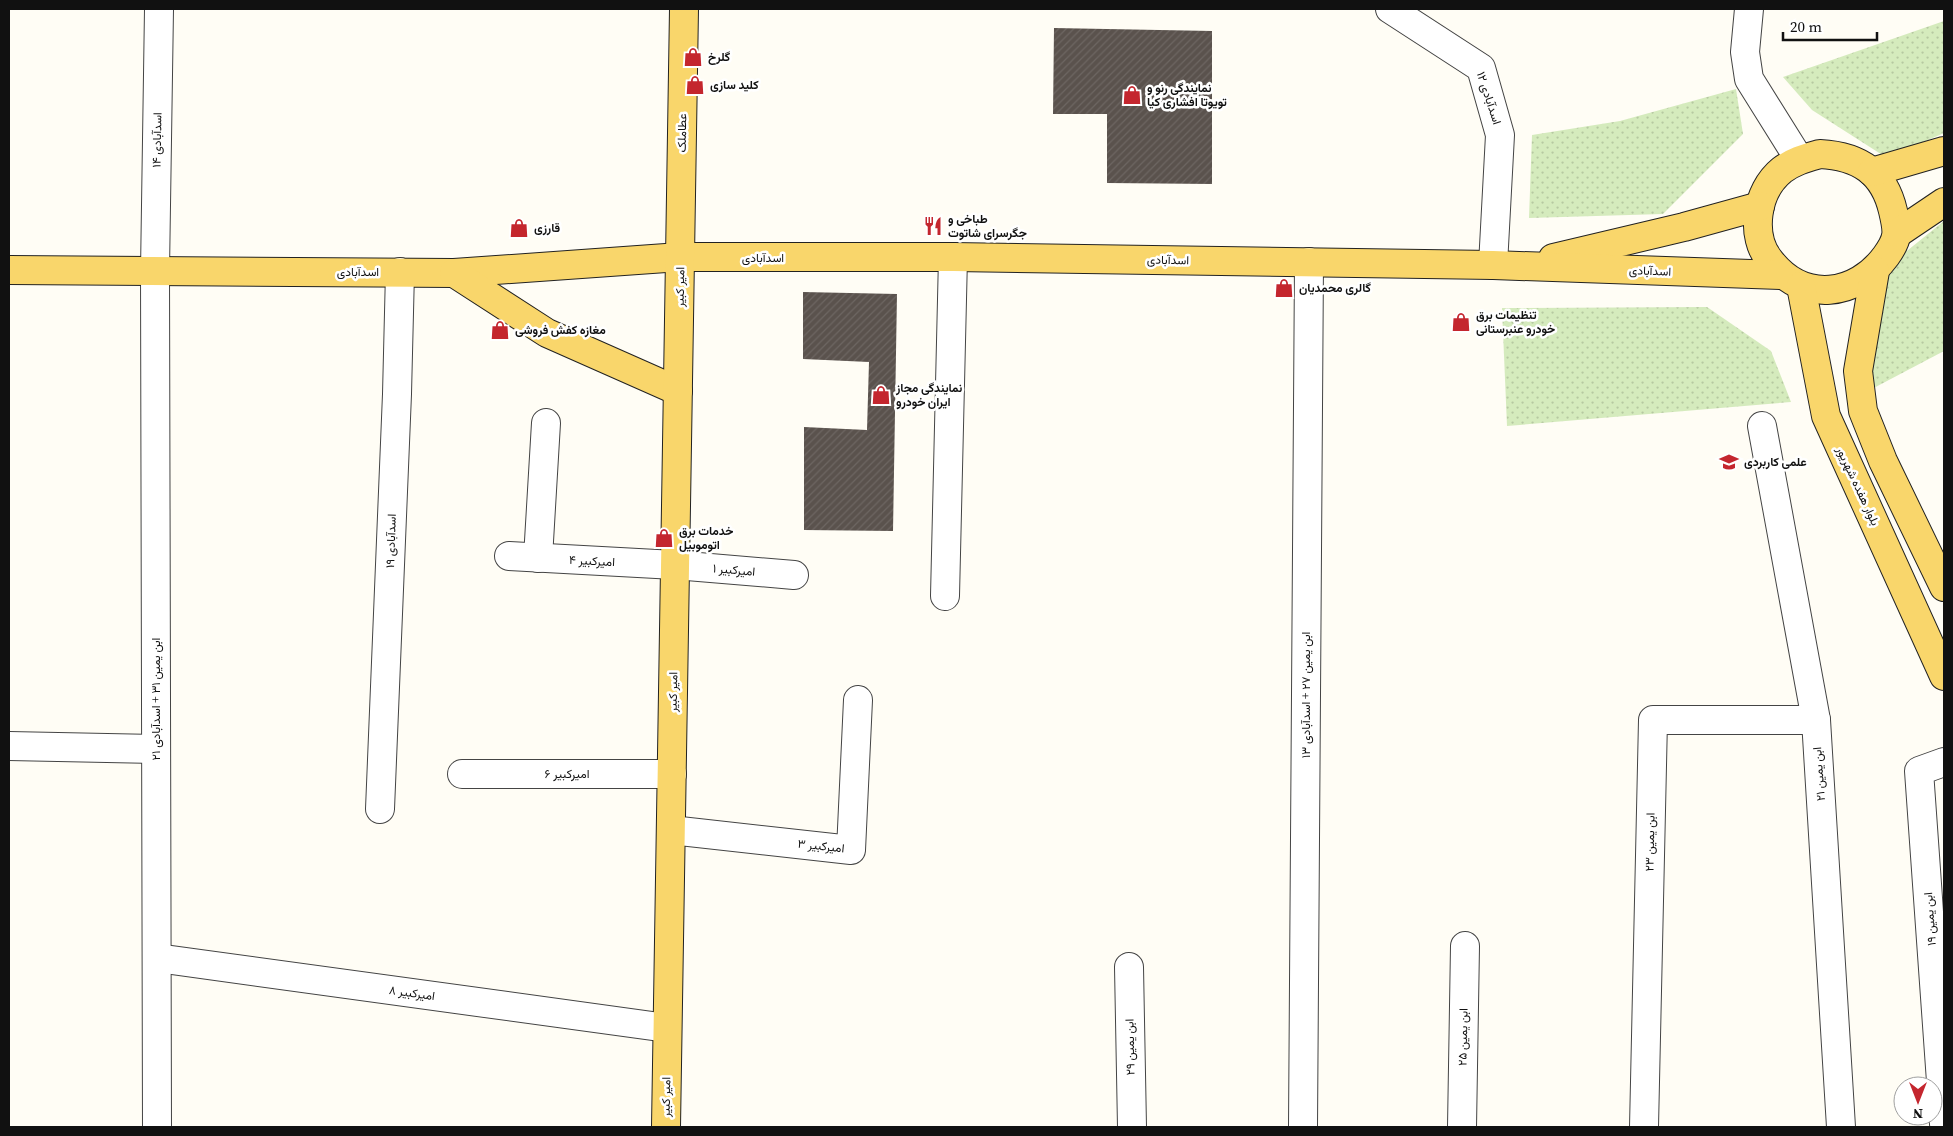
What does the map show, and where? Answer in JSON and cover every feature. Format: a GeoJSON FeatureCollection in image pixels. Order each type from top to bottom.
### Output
{"type":"FeatureCollection","features":[{"type":"Feature","properties":{"kind":"main road","name":"عطاملک"},"geometry":{"type":"LineString","coordinates":[[680,257],[684,9]]}},
{"type":"Feature","properties":{"kind":"main road"},"geometry":{"type":"LineString","coordinates":[[1872,172],[1944,151]]}},
{"type":"Feature","properties":{"kind":"main road"},"geometry":{"type":"LineString","coordinates":[[1820,154],[1842,155],[1862,164],[1872,172],[1890,196],[1898,233],[1895,243],[1875,271],[1859,283],[1840,289],[1820,290],[1792,280],[1770,261],[1761,244],[1758,225],[1760,206],[1772,181],[1782,170],[1799,160],[1820,154]]}},
{"type":"Feature","properties":{"kind":"main road"},"geometry":{"type":"LineString","coordinates":[[1898,233],[1944,202]]}},
{"type":"Feature","properties":{"kind":"main road","name":"اسدآبادی"},"geometry":{"type":"LineString","coordinates":[[1505,266],[1684,227],[1760,206]]}},
{"type":"Feature","properties":{"kind":"main road","name":"اسدآبادی"},"geometry":{"type":"LineString","coordinates":[[9,270],[454,273],[680,257],[953,257],[1505,266],[1792,280]]}},
{"type":"Feature","properties":{"kind":"main road","name":"امیر کبیر"},"geometry":{"type":"LineString","coordinates":[[666,1127],[680,257]]}},
{"type":"Feature","properties":{"kind":"main road"},"geometry":{"type":"LineString","coordinates":[[1875,271],[1858,370],[1863,411],[1883,461],[1944,587]]}},
{"type":"Feature","properties":{"kind":"main road"},"geometry":{"type":"LineString","coordinates":[[454,273],[548,333],[678,391]]}},
{"type":"Feature","properties":{"kind":"main road","name":"بلوار هفده شهریور"},"geometry":{"type":"LineString","coordinates":[[1792,280],[1826,416],[1944,676]]}},
{"type":"Feature","properties":{"kind":"street","name":"اسدآبادی ۱۴"},"geometry":{"type":"LineString","coordinates":[[155,271],[159,9]]}},
{"type":"Feature","properties":{"kind":"street","name":"اسدآبادی ۱۲"},"geometry":{"type":"LineString","coordinates":[[1390,9],[1481,68],[1500,135],[1505,266]]}},
{"type":"Feature","properties":{"kind":"street"},"geometry":{"type":"LineString","coordinates":[[1746,10],[1745,52],[1748,79],[1799,160]]}},
{"type":"Feature","properties":{"kind":"street"},"geometry":{"type":"LineString","coordinates":[[945,596],[953,257]]}},
{"type":"Feature","properties":{"kind":"street","name":"ابن یمین ۲۷ + اسدآبادی ۱۳"},"geometry":{"type":"LineString","coordinates":[[1303,1127],[1309,262]]}},
{"type":"Feature","properties":{"kind":"street","name":"ابن یمین ۳۱ + اسدآبادی ۲۱"},"geometry":{"type":"LineString","coordinates":[[155,271],[157,1127]]}},
{"type":"Feature","properties":{"kind":"street","name":"اسدآبادی ۱۹"},"geometry":{"type":"LineString","coordinates":[[380,809],[397,394],[400,272]]}},
{"type":"Feature","properties":{"kind":"street"},"geometry":{"type":"LineString","coordinates":[[538,558],[546,423]]}},
{"type":"Feature","properties":{"kind":"street","name":"ابن یمین ۲۱"},"geometry":{"type":"LineString","coordinates":[[1762,426],[1816,720],[1841,1127]]}},
{"type":"Feature","properties":{"kind":"street","name":"امیرکبیر ۴"},"geometry":{"type":"LineString","coordinates":[[509,556],[675,564]]}},
{"type":"Feature","properties":{"kind":"street","name":"امیرکبیر ۱"},"geometry":{"type":"LineString","coordinates":[[675,564],[794,575]]}},
{"type":"Feature","properties":{"kind":"street","name":"امیرکبیر ۳"},"geometry":{"type":"LineString","coordinates":[[671,830],[851,850],[858,700]]}},
{"type":"Feature","properties":{"kind":"street","name":"ابن یمین ۲۳"},"geometry":{"type":"LineString","coordinates":[[1644,1127],[1652,720],[1816,720]]}},
{"type":"Feature","properties":{"kind":"street"},"geometry":{"type":"LineString","coordinates":[[9,746],[156,749]]}},
{"type":"Feature","properties":{"kind":"street","name":"ابن یمین ۱۹"},"geometry":{"type":"LineString","coordinates":[[1944,762],[1919,771],[1941,1034],[1944,1124]]}},
{"type":"Feature","properties":{"kind":"street","name":"امیرکبیر ۶"},"geometry":{"type":"LineString","coordinates":[[462,774],[672,774]]}},
{"type":"Feature","properties":{"kind":"street","name":"ابن یمین ۲۵"},"geometry":{"type":"LineString","coordinates":[[1462,1127],[1465,946]]}},
{"type":"Feature","properties":{"kind":"street","name":"امیرکبیر ۸"},"geometry":{"type":"LineString","coordinates":[[157,958],[667,1028]]}},
{"type":"Feature","properties":{"kind":"street","name":"ابن یمین ۲۹"},"geometry":{"type":"LineString","coordinates":[[1129,966],[1132,1127]]}},
{"type":"Feature","properties":{"kind":"green space"},"geometry":{"type":"Polygon","coordinates":[[[1944,21],[1944,133],[1887,158],[1812,110],[1783,77],[1944,21]]]}},
{"type":"Feature","properties":{"kind":"green space"},"geometry":{"type":"Polygon","coordinates":[[[1736,89],[1743,134],[1663,214],[1529,218],[1532,135],[1620,121],[1736,89]]]}},
{"type":"Feature","properties":{"kind":"green space"},"geometry":{"type":"Polygon","coordinates":[[[1944,221],[1944,351],[1868,391],[1887,267],[1944,221]]]}},
{"type":"Feature","properties":{"kind":"green space"},"geometry":{"type":"Polygon","coordinates":[[[1707,307],[1771,351],[1791,402],[1507,426],[1502,308],[1707,307]]]}},
{"type":"Feature","properties":{"kind":"building","name":"نمایندگی رنو و تویوتا افشاری کیا"},"geometry":{"type":"Polygon","coordinates":[[[1054,28],[1212,31],[1212,184],[1107,183],[1107,114],[1053,114],[1054,28]]]}},
{"type":"Feature","properties":{"kind":"building","name":"نمایندگی مجاز ایران خودرو"},"geometry":{"type":"Polygon","coordinates":[[[803,292],[897,294],[893,531],[804,530],[804,427],[867,430],[869,362],[803,359],[803,292]]]}},
{"type":"Feature","properties":{"kind":"place","name":"گلرخ"},"geometry":{"type":"Point","coordinates":[693,57]}},
{"type":"Feature","properties":{"kind":"place","name":"کلید سازی"},"geometry":{"type":"Point","coordinates":[695,85]}},
{"type":"Feature","properties":{"kind":"place","name":"نمایندگی رنو و تویوتا افشاری کیا"},"geometry":{"type":"Point","coordinates":[1132,95]}},
{"type":"Feature","properties":{"kind":"place","name":"طباخی و جگرسرای شاتوت"},"geometry":{"type":"Point","coordinates":[933,226]}},
{"type":"Feature","properties":{"kind":"place","name":"قارزی"},"geometry":{"type":"Point","coordinates":[519,228]}},
{"type":"Feature","properties":{"kind":"place","name":"گالری محمدیان"},"geometry":{"type":"Point","coordinates":[1284,288]}},
{"type":"Feature","properties":{"kind":"place","name":"تنظیمات برق خودرو عنبرستانی"},"geometry":{"type":"Point","coordinates":[1461,322]}},
{"type":"Feature","properties":{"kind":"place","name":"مغازه کفش فروشی"},"geometry":{"type":"Point","coordinates":[500,330]}},
{"type":"Feature","properties":{"kind":"place","name":"نمایندگی مجاز ایران خودرو"},"geometry":{"type":"Point","coordinates":[881,395]}},
{"type":"Feature","properties":{"kind":"place","name":"علمی کاربردی"},"geometry":{"type":"Point","coordinates":[1729,462]}},
{"type":"Feature","properties":{"kind":"place","name":"خدمات برق اتوموبیل"},"geometry":{"type":"Point","coordinates":[664,538]}}]}
